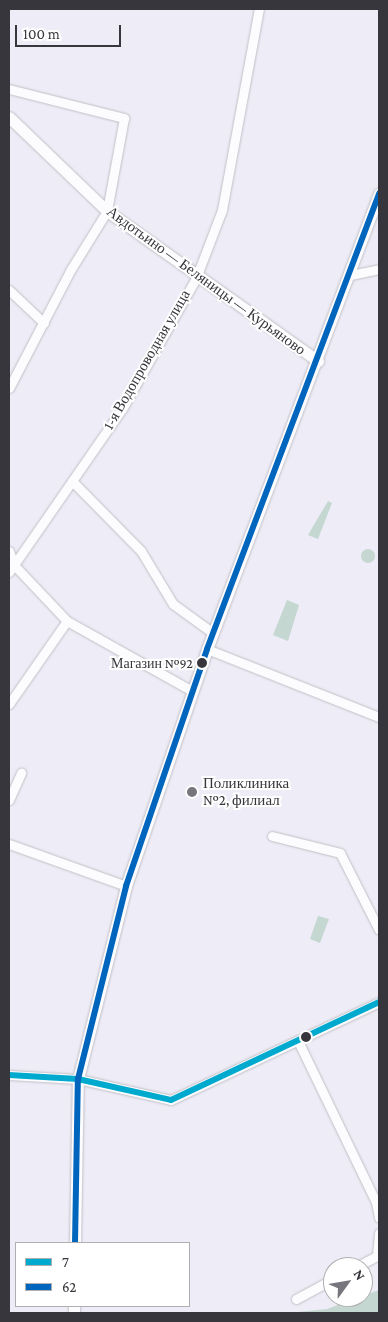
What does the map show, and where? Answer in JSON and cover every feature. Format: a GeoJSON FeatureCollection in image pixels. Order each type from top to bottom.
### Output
{"type":"FeatureCollection","features":[{"type":"Feature","properties":{"kind":"main road","name":"Авдотьино — Беляницы — Курьяново"},"geometry":{"type":"LineString","coordinates":[[9,117],[107,211],[196,278],[318,361]]}},
{"type":"Feature","properties":{"kind":"main road"},"geometry":{"type":"LineString","coordinates":[[76,1242],[78,1079],[126,886],[207,649],[351,276],[379,193]]}},
{"type":"Feature","properties":{"kind":"street","name":"1-я Водопроводная улица"},"geometry":{"type":"LineString","coordinates":[[11,569],[122,409],[196,278],[222,210],[259,9]]}},
{"type":"Feature","properties":{"kind":"street"},"geometry":{"type":"LineString","coordinates":[[9,89],[124,118],[107,211],[9,388]]}},
{"type":"Feature","properties":{"kind":"street"},"geometry":{"type":"LineString","coordinates":[[351,276],[379,269]]}},
{"type":"Feature","properties":{"kind":"street"},"geometry":{"type":"LineString","coordinates":[[9,290],[44,323]]}},
{"type":"Feature","properties":{"kind":"street"},"geometry":{"type":"LineString","coordinates":[[72,481],[141,551],[172,604],[213,633]]}},
{"type":"Feature","properties":{"kind":"street"},"geometry":{"type":"LineString","coordinates":[[9,551],[11,569],[67,621],[192,691]]}},
{"type":"Feature","properties":{"kind":"street"},"geometry":{"type":"LineString","coordinates":[[9,704],[67,621]]}},
{"type":"Feature","properties":{"kind":"street"},"geometry":{"type":"LineString","coordinates":[[207,649],[379,717]]}},
{"type":"Feature","properties":{"kind":"street"},"geometry":{"type":"LineString","coordinates":[[9,800],[21,773]]}},
{"type":"Feature","properties":{"kind":"street"},"geometry":{"type":"LineString","coordinates":[[272,836],[340,853],[379,930]]}},
{"type":"Feature","properties":{"kind":"street"},"geometry":{"type":"LineString","coordinates":[[9,844],[126,886]]}},
{"type":"Feature","properties":{"kind":"street"},"geometry":{"type":"LineString","coordinates":[[9,1075],[78,1079],[171,1100],[379,1002]]}},
{"type":"Feature","properties":{"kind":"street"},"geometry":{"type":"LineString","coordinates":[[298,1041],[378,1203],[379,1218]]}},
{"type":"Feature","properties":{"kind":"street"},"geometry":{"type":"LineString","coordinates":[[373,1258],[378,1256],[379,1233]]}},
{"type":"Feature","properties":{"kind":"street"},"geometry":{"type":"LineString","coordinates":[[296,1299],[323,1284]]}},
{"type":"Feature","properties":{"kind":"shaded area"},"geometry":{"type":"Polygon","coordinates":[[[328,501],[332,503],[318,539],[308,535],[328,501]]]}},
{"type":"Feature","properties":{"kind":"shaded area"},"geometry":{"type":"Polygon","coordinates":[[[368,549],[373,551],[375,556],[373,561],[368,563],[363,561],[361,556],[363,551],[368,549]]]}},
{"type":"Feature","properties":{"kind":"shaded area"},"geometry":{"type":"Polygon","coordinates":[[[287,600],[299,605],[288,641],[273,635],[287,600]]]}},
{"type":"Feature","properties":{"kind":"shaded area"},"geometry":{"type":"Polygon","coordinates":[[[318,916],[329,919],[320,943],[310,939],[318,916]]]}},
{"type":"Feature","properties":{"kind":"shaded area"},"geometry":{"type":"Polygon","coordinates":[[[379,1290],[379,1313],[288,1313],[332,1307],[373,1307],[373,1292],[379,1290]]]}},
{"type":"Feature","properties":{"kind":"transit line","name":"62"},"geometry":{"type":"LineString","coordinates":[[75,1242],[78,1079],[126,886],[207,649],[379,193]]}},
{"type":"Feature","properties":{"kind":"transit line","name":"7"},"geometry":{"type":"LineString","coordinates":[[9,1075],[78,1079],[171,1100],[379,1002]]}},
{"type":"Feature","properties":{"kind":"place","name":"Магазин №92"},"geometry":{"type":"Point","coordinates":[202,663]}},
{"type":"Feature","properties":{"kind":"place","name":"Поликлиника №2, филиал"},"geometry":{"type":"Point","coordinates":[192,792]}}]}
